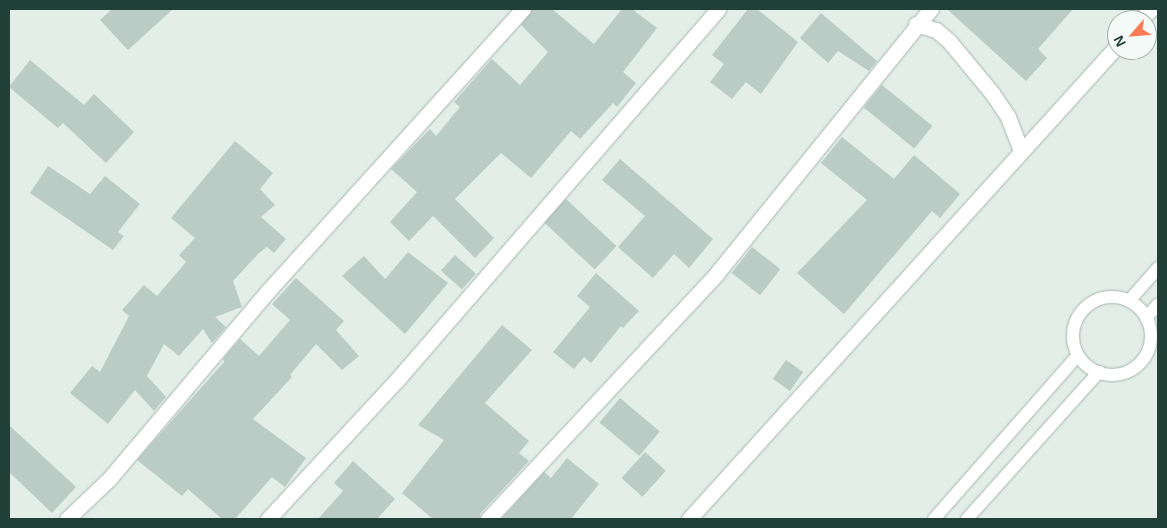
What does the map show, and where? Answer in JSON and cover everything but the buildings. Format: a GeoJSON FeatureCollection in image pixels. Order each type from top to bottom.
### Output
{"type":"FeatureCollection","features":[{"type":"Feature","properties":{"kind":"street"},"geometry":{"type":"LineString","coordinates":[[68,519],[109,479],[268,291],[523,9]]}},
{"type":"Feature","properties":{"kind":"street"},"geometry":{"type":"LineString","coordinates":[[268,519],[396,381],[718,9]]}},
{"type":"Feature","properties":{"kind":"street"},"geometry":{"type":"LineString","coordinates":[[488,519],[717,273],[916,24],[931,9]]}},
{"type":"Feature","properties":{"kind":"street"},"geometry":{"type":"LineString","coordinates":[[916,24],[936,30],[949,41],[992,93],[1008,117],[1021,151]]}},
{"type":"Feature","properties":{"kind":"street"},"geometry":{"type":"LineString","coordinates":[[689,519],[1107,57]]}},
{"type":"Feature","properties":{"kind":"lane"},"geometry":{"type":"LineString","coordinates":[[1129,301],[1158,268]]}},
{"type":"Feature","properties":{"kind":"lane"},"geometry":{"type":"LineString","coordinates":[[1102,298],[1129,301],[1146,318],[1150,338],[1144,357],[1133,368],[1119,374],[1099,372],[1078,355],[1073,335],[1078,316],[1085,308],[1102,298]]}},
{"type":"Feature","properties":{"kind":"lane"},"geometry":{"type":"LineString","coordinates":[[1146,318],[1158,304]]}},
{"type":"Feature","properties":{"kind":"lane"},"geometry":{"type":"LineString","coordinates":[[934,519],[1078,355]]}},
{"type":"Feature","properties":{"kind":"lane"},"geometry":{"type":"LineString","coordinates":[[967,519],[1099,372]]}}]}
